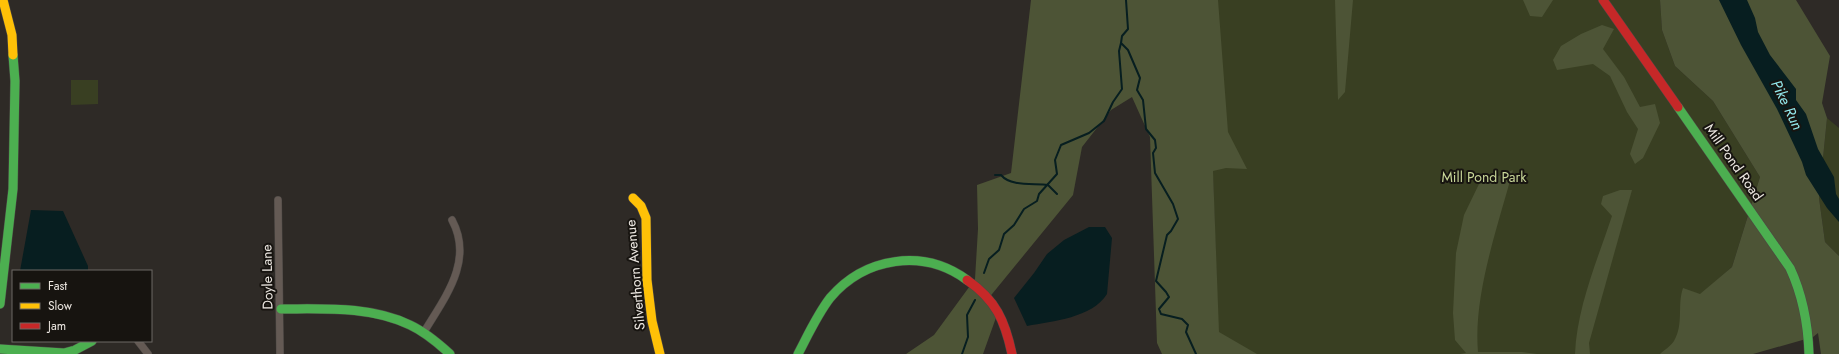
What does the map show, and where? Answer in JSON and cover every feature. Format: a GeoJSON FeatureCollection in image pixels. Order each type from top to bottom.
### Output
{"type":"FeatureCollection","features":[{"type":"Feature","properties":{"kind":"street"},"geometry":{"type":"LineString","coordinates":[[0,304],[13,189],[15,81],[13,41],[3,0]]}},
{"type":"Feature","properties":{"kind":"street","name":"Mill Pond Road"},"geometry":{"type":"LineString","coordinates":[[1603,0],[1790,268],[1796,280],[1805,310],[1809,354]]}},
{"type":"Feature","properties":{"kind":"street","name":"Silverthorn Avenue"},"geometry":{"type":"LineString","coordinates":[[633,198],[641,206],[646,218],[647,280],[652,322],[660,354]]}},
{"type":"Feature","properties":{"kind":"street","name":"Doyle Lane"},"geometry":{"type":"LineString","coordinates":[[278,200],[281,309],[280,354]]}},
{"type":"Feature","properties":{"kind":"street"},"geometry":{"type":"LineString","coordinates":[[424,332],[458,271],[459,242],[452,220]]}},
{"type":"Feature","properties":{"kind":"street"},"geometry":{"type":"LineString","coordinates":[[798,354],[820,310],[844,284],[859,273],[882,263],[916,260],[953,269],[965,276],[978,287],[999,312],[1005,324],[1012,354]]}},
{"type":"Feature","properties":{"kind":"street"},"geometry":{"type":"LineString","coordinates":[[281,309],[350,309],[382,314],[424,332],[435,339],[450,354]]}},
{"type":"Feature","properties":{"kind":"street"},"geometry":{"type":"LineString","coordinates":[[0,349],[64,353],[75,350],[90,342]]}},
{"type":"Feature","properties":{"kind":"street"},"geometry":{"type":"LineString","coordinates":[[139,342],[148,354]]}},
{"type":"Feature","properties":{"kind":"green space"},"geometry":{"type":"Polygon","coordinates":[[[1031,0],[1218,0],[1228,132],[1247,169],[1226,168],[1213,171],[1219,332],[1257,354],[1162,354],[1157,343],[1150,137],[1132,97],[1111,110],[1082,147],[1073,195],[988,299],[998,312],[983,354],[906,354],[934,335],[975,279],[978,229],[977,185],[1011,173],[1031,0]]]}},
{"type":"Feature","properties":{"kind":"green space","name":"Mill Pond Park"},"geometry":{"type":"Polygon","coordinates":[[[1207,0],[1660,0],[1662,30],[1675,66],[1713,101],[1760,177],[1732,267],[1700,295],[1680,354],[1219,354],[1207,0]]]}},
{"type":"Feature","properties":{"kind":"green space"},"geometry":{"type":"Polygon","coordinates":[[[1335,0],[1353,0],[1345,92],[1338,100],[1335,0]]]}},
{"type":"Feature","properties":{"kind":"green space"},"geometry":{"type":"Polygon","coordinates":[[[1523,0],[1553,0],[1542,17],[1530,16],[1523,0]]]}},
{"type":"Feature","properties":{"kind":"green space"},"geometry":{"type":"Polygon","coordinates":[[[1660,0],[1796,0],[1830,56],[1822,103],[1827,118],[1819,198],[1825,242],[1839,256],[1839,354],[1821,354],[1818,333],[1813,337],[1753,354],[1660,354],[1673,343],[1677,335],[1680,321],[1680,301],[1683,288],[1700,294],[1732,267],[1760,177],[1713,101],[1675,66],[1662,30],[1660,0]]]}},
{"type":"Feature","properties":{"kind":"green space"},"geometry":{"type":"Polygon","coordinates":[[[1602,25],[1614,29],[1603,49],[1624,77],[1640,107],[1655,104],[1660,123],[1643,158],[1635,164],[1630,154],[1638,129],[1627,112],[1610,76],[1593,64],[1557,70],[1553,60],[1561,46],[1581,34],[1602,25]]]}},
{"type":"Feature","properties":{"kind":"green space"},"geometry":{"type":"Polygon","coordinates":[[[71,80],[98,80],[98,104],[71,105],[71,80]]]}},
{"type":"Feature","properties":{"kind":"green space"},"geometry":{"type":"Polygon","coordinates":[[[1827,118],[1839,128],[1839,256],[1825,242],[1819,198],[1827,118]]]}},
{"type":"Feature","properties":{"kind":"green space"},"geometry":{"type":"Polygon","coordinates":[[[1513,170],[1494,237],[1483,284],[1477,330],[1478,352],[1522,352],[1537,354],[1460,354],[1466,353],[1455,340],[1453,313],[1456,253],[1464,215],[1479,184],[1513,170]]]}},
{"type":"Feature","properties":{"kind":"green space"},"geometry":{"type":"Polygon","coordinates":[[[1620,190],[1632,190],[1589,343],[1590,354],[1575,354],[1584,302],[1594,267],[1612,216],[1601,204],[1603,196],[1620,190]]]}},
{"type":"Feature","properties":{"kind":"water","name":"Pike Run"},"geometry":{"type":"Polygon","coordinates":[[[1719,0],[1747,0],[1755,18],[1758,32],[1770,55],[1796,89],[1796,100],[1806,114],[1818,149],[1834,177],[1836,194],[1839,199],[1839,222],[1827,208],[1806,175],[1802,162],[1777,109],[1741,45],[1719,0]]]}},
{"type":"Feature","properties":{"kind":"water"},"geometry":{"type":"Polygon","coordinates":[[[31,210],[63,211],[88,266],[88,270],[20,270],[31,210]]]}},
{"type":"Feature","properties":{"kind":"water"},"geometry":{"type":"Polygon","coordinates":[[[1089,227],[1105,227],[1112,238],[1107,294],[1100,302],[1082,313],[1060,320],[1027,326],[1014,298],[1047,254],[1064,240],[1089,227]]]}},
{"type":"Feature","properties":{"kind":"waterway"},"geometry":{"type":"LineString","coordinates":[[1126,0],[1128,29],[1122,36],[1121,43],[1128,50],[1140,78],[1137,90],[1143,100],[1146,129],[1155,140],[1156,148],[1153,153],[1155,173],[1173,204],[1178,219],[1167,235],[1156,281],[1169,297],[1159,309],[1161,314],[1182,319],[1188,325],[1186,332],[1196,354]]}},
{"type":"Feature","properties":{"kind":"waterway"},"geometry":{"type":"LineString","coordinates":[[984,273],[989,259],[999,250],[1004,234],[1014,225],[1024,209],[1037,201],[1039,194],[1057,174],[1055,160],[1061,145],[1089,133],[1104,121],[1113,102],[1122,89],[1119,51],[1121,43]]}},
{"type":"Feature","properties":{"kind":"waterway"},"geometry":{"type":"LineString","coordinates":[[995,175],[1001,175],[1005,179],[1017,183],[1048,185],[1057,194]]}},
{"type":"Feature","properties":{"kind":"waterway"},"geometry":{"type":"LineString","coordinates":[[962,354],[968,337],[967,315],[975,300]]}},
{"type":"Feature","properties":{"kind":"traffic: fast"},"geometry":{"type":"LineString","coordinates":[[0,304],[13,189],[15,81],[13,55]]}},
{"type":"Feature","properties":{"kind":"traffic: fast"},"geometry":{"type":"LineString","coordinates":[[1678,107],[1790,268],[1795,279],[1804,310],[1809,354]]}},
{"type":"Feature","properties":{"kind":"traffic: fast"},"geometry":{"type":"LineString","coordinates":[[798,354],[817,318],[830,298],[844,284],[860,273],[877,266],[895,262],[914,261],[932,264],[950,270],[967,280]]}},
{"type":"Feature","properties":{"kind":"traffic: fast"},"geometry":{"type":"LineString","coordinates":[[281,309],[331,309],[379,314],[416,328],[450,354]]}},
{"type":"Feature","properties":{"kind":"traffic: fast"},"geometry":{"type":"LineString","coordinates":[[0,349],[64,353],[75,350],[90,342]]}},
{"type":"Feature","properties":{"kind":"traffic: slow"},"geometry":{"type":"LineString","coordinates":[[3,0],[12,35],[13,55]]}},
{"type":"Feature","properties":{"kind":"traffic: slow"},"geometry":{"type":"LineString","coordinates":[[633,198],[641,206],[646,218],[647,280],[652,321],[660,354]]}},
{"type":"Feature","properties":{"kind":"traffic: jam"},"geometry":{"type":"LineString","coordinates":[[1603,0],[1678,107]]}},
{"type":"Feature","properties":{"kind":"traffic: jam"},"geometry":{"type":"LineString","coordinates":[[967,280],[985,295],[998,312],[1006,331],[1012,354]]}}]}
